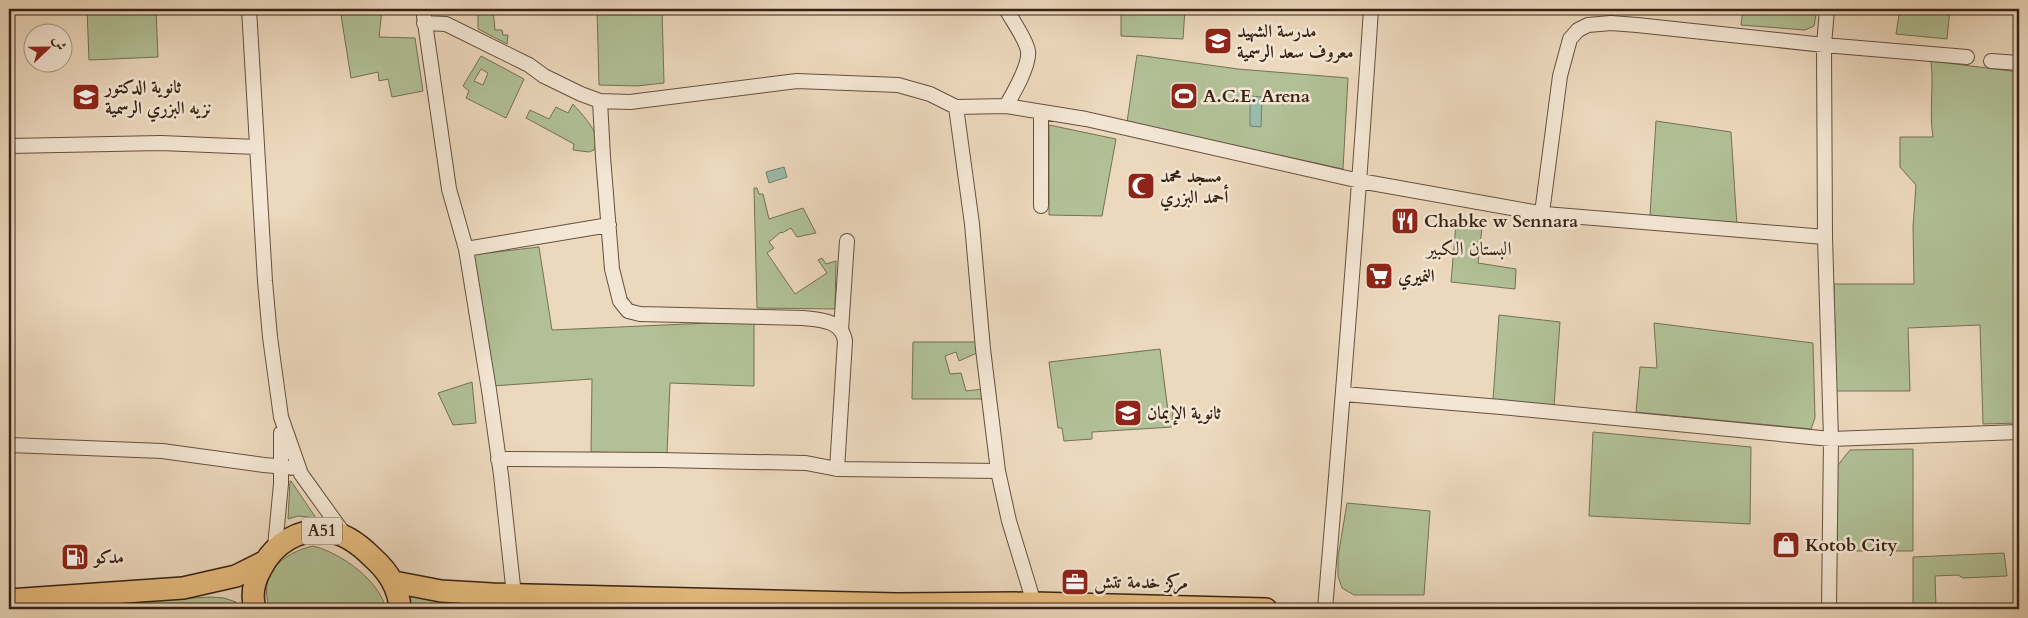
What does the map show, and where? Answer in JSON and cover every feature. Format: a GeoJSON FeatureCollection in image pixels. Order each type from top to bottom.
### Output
{"type":"FeatureCollection","features":[{"type":"Feature","properties":{"kind":"highway","name":"A51"},"geometry":{"type":"LineString","coordinates":[[9,600],[183,588],[236,576],[270,554],[285,540],[316,531],[332,532],[347,538],[364,549],[382,566],[394,582],[400,601],[400,609]]}},
{"type":"Feature","properties":{"kind":"highway"},"geometry":{"type":"LineString","coordinates":[[255,609],[253,602],[254,587],[270,554]]}},
{"type":"Feature","properties":{"kind":"highway"},"geometry":{"type":"LineString","coordinates":[[394,582],[440,591],[514,595],[897,604],[1034,603],[1266,609]]}},
{"type":"Feature","properties":{"kind":"street"},"geometry":{"type":"LineString","coordinates":[[249,9],[262,234],[270,336],[281,417],[280,502],[270,554]]}},
{"type":"Feature","properties":{"kind":"street"},"geometry":{"type":"LineString","coordinates":[[423,9],[449,189],[466,250],[498,459],[514,595]]}},
{"type":"Feature","properties":{"kind":"street"},"geometry":{"type":"LineString","coordinates":[[1006,9],[1025,42],[1028,55],[1022,74],[1006,106]]}},
{"type":"Feature","properties":{"kind":"street"},"geometry":{"type":"LineString","coordinates":[[1325,609],[1344,394],[1346,339],[1360,181],[1371,9]]}},
{"type":"Feature","properties":{"kind":"street"},"geometry":{"type":"LineString","coordinates":[[1827,9],[1824,45],[1825,237],[1830,439],[1829,609]]}},
{"type":"Feature","properties":{"kind":"street"},"geometry":{"type":"LineString","coordinates":[[424,23],[446,24],[522,62],[544,76],[580,94],[600,101],[630,102],[797,81],[898,85],[930,94],[956,107],[1006,106],[1114,125],[1360,181],[1542,213],[1825,237]]}},
{"type":"Feature","properties":{"kind":"street"},"geometry":{"type":"LineString","coordinates":[[1542,213],[1560,76],[1570,39],[1583,27],[1611,23],[1628,24],[1967,58]]}},
{"type":"Feature","properties":{"kind":"street"},"geometry":{"type":"LineString","coordinates":[[1991,61],[2019,64]]}},
{"type":"Feature","properties":{"kind":"street"},"geometry":{"type":"LineString","coordinates":[[600,101],[612,269],[620,300],[628,311],[640,314],[803,318],[829,322],[841,330],[844,335],[845,352],[837,469]]}},
{"type":"Feature","properties":{"kind":"street"},"geometry":{"type":"LineString","coordinates":[[956,107],[972,224],[983,349],[998,472],[1009,520],[1034,603]]}},
{"type":"Feature","properties":{"kind":"street"},"geometry":{"type":"LineString","coordinates":[[1041,112],[1041,206]]}},
{"type":"Feature","properties":{"kind":"street"},"geometry":{"type":"LineString","coordinates":[[9,146],[161,143],[257,147]]}},
{"type":"Feature","properties":{"kind":"street"},"geometry":{"type":"LineString","coordinates":[[466,250],[608,225]]}},
{"type":"Feature","properties":{"kind":"street"},"geometry":{"type":"LineString","coordinates":[[841,330],[847,241]]}},
{"type":"Feature","properties":{"kind":"street"},"geometry":{"type":"LineString","coordinates":[[1344,394],[1501,406],[1830,439],[2019,432]]}},
{"type":"Feature","properties":{"kind":"street"},"geometry":{"type":"LineString","coordinates":[[281,417],[297,468],[313,493],[347,538]]}},
{"type":"Feature","properties":{"kind":"street"},"geometry":{"type":"LineString","coordinates":[[9,445],[162,451],[297,468]]}},
{"type":"Feature","properties":{"kind":"street"},"geometry":{"type":"LineString","coordinates":[[498,459],[806,464],[837,469],[998,472]]}},
{"type":"Feature","properties":{"kind":"shaded area"},"geometry":{"type":"Polygon","coordinates":[[[87,9],[156,9],[158,57],[89,60],[87,9]]]}},
{"type":"Feature","properties":{"kind":"shaded area"},"geometry":{"type":"Polygon","coordinates":[[[340,9],[382,9],[379,37],[415,38],[423,91],[392,97],[388,79],[379,81],[378,72],[351,78],[340,9]]]}},
{"type":"Feature","properties":{"kind":"shaded area"},"geometry":{"type":"Polygon","coordinates":[[[478,9],[493,9],[495,30],[502,30],[503,35],[508,35],[507,44],[478,29],[478,9]]]}},
{"type":"Feature","properties":{"kind":"shaded area"},"geometry":{"type":"Polygon","coordinates":[[[597,9],[662,9],[664,83],[637,86],[599,85],[597,9]]]}},
{"type":"Feature","properties":{"kind":"shaded area"},"geometry":{"type":"Polygon","coordinates":[[[1121,9],[1185,9],[1183,39],[1121,36],[1121,9]]]}},
{"type":"Feature","properties":{"kind":"shaded area"},"geometry":{"type":"Polygon","coordinates":[[[1743,9],[1817,9],[1814,26],[1805,30],[1741,25],[1743,9]]]}},
{"type":"Feature","properties":{"kind":"shaded area"},"geometry":{"type":"Polygon","coordinates":[[[1900,9],[1950,9],[1947,39],[1896,34],[1900,9]]]}},
{"type":"Feature","properties":{"kind":"shaded area"},"geometry":{"type":"Polygon","coordinates":[[[1137,55],[1238,69],[1348,78],[1343,169],[1127,122],[1137,55]]]}},
{"type":"Feature","properties":{"kind":"shaded area"},"geometry":{"type":"Polygon","coordinates":[[[481,56],[524,79],[506,118],[466,98],[469,91],[463,86],[481,56]],[[481,69],[474,81],[483,85],[488,73],[481,69]]]}},
{"type":"Feature","properties":{"kind":"shaded area"},"geometry":{"type":"Polygon","coordinates":[[[1931,61],[2019,72],[2019,423],[1983,424],[1980,325],[1908,328],[1910,391],[1836,391],[1834,284],[1914,284],[1913,227],[1916,185],[1900,167],[1900,137],[1933,137],[1931,61]]]}},
{"type":"Feature","properties":{"kind":"shaded area"},"geometry":{"type":"Polygon","coordinates":[[[1250,96],[1262,97],[1261,127],[1250,126],[1250,96]]]}},
{"type":"Feature","properties":{"kind":"shaded area"},"geometry":{"type":"Polygon","coordinates":[[[573,104],[591,126],[596,138],[594,150],[589,152],[573,150],[574,144],[526,118],[530,110],[549,119],[556,107],[568,113],[573,104]]]}},
{"type":"Feature","properties":{"kind":"shaded area"},"geometry":{"type":"Polygon","coordinates":[[[1656,121],[1731,132],[1737,226],[1650,215],[1656,121]]]}},
{"type":"Feature","properties":{"kind":"shaded area"},"geometry":{"type":"Polygon","coordinates":[[[1049,125],[1116,139],[1102,216],[1049,215],[1049,125]]]}},
{"type":"Feature","properties":{"kind":"shaded area"},"geometry":{"type":"Polygon","coordinates":[[[784,167],[787,177],[769,183],[766,172],[784,167]]]}},
{"type":"Feature","properties":{"kind":"shaded area"},"geometry":{"type":"Polygon","coordinates":[[[754,188],[757,188],[759,194],[763,194],[769,219],[803,208],[816,233],[797,237],[791,228],[781,232],[769,242],[774,248],[767,253],[795,294],[827,273],[818,260],[822,258],[826,264],[836,261],[835,309],[757,308],[754,188]]]}},
{"type":"Feature","properties":{"kind":"shaded area"},"geometry":{"type":"Polygon","coordinates":[[[1456,224],[1482,228],[1478,263],[1516,269],[1515,289],[1451,282],[1456,224]]]}},
{"type":"Feature","properties":{"kind":"shaded area"},"geometry":{"type":"Polygon","coordinates":[[[539,247],[552,330],[754,321],[754,386],[670,383],[667,454],[591,452],[592,379],[492,386],[471,255],[539,247]]]}},
{"type":"Feature","properties":{"kind":"shaded area"},"geometry":{"type":"Polygon","coordinates":[[[1499,315],[1560,322],[1554,406],[1493,400],[1499,315]]]}},
{"type":"Feature","properties":{"kind":"shaded area"},"geometry":{"type":"Polygon","coordinates":[[[1654,323],[1813,343],[1815,418],[1811,429],[1636,412],[1640,367],[1657,368],[1654,323]]]}},
{"type":"Feature","properties":{"kind":"shaded area"},"geometry":{"type":"Polygon","coordinates":[[[913,342],[978,342],[979,352],[959,361],[956,352],[945,356],[950,374],[961,373],[966,391],[983,389],[983,399],[912,399],[913,342]]]}},
{"type":"Feature","properties":{"kind":"shaded area"},"geometry":{"type":"Polygon","coordinates":[[[1160,349],[1168,411],[1173,410],[1172,427],[1092,432],[1092,439],[1064,441],[1062,428],[1058,428],[1049,362],[1160,349]]]}},
{"type":"Feature","properties":{"kind":"shaded area"},"geometry":{"type":"Polygon","coordinates":[[[472,382],[476,423],[453,425],[438,393],[472,382]]]}},
{"type":"Feature","properties":{"kind":"shaded area"},"geometry":{"type":"Polygon","coordinates":[[[1593,432],[1751,447],[1750,524],[1589,516],[1593,432]]]}},
{"type":"Feature","properties":{"kind":"shaded area"},"geometry":{"type":"Polygon","coordinates":[[[1913,449],[1913,551],[1838,551],[1834,470],[1850,450],[1913,449]]]}},
{"type":"Feature","properties":{"kind":"shaded area"},"geometry":{"type":"Polygon","coordinates":[[[290,481],[316,518],[298,516],[288,519],[290,481]]]}},
{"type":"Feature","properties":{"kind":"shaded area"},"geometry":{"type":"Polygon","coordinates":[[[1347,503],[1430,511],[1424,595],[1354,595],[1342,588],[1338,576],[1338,557],[1347,503]]]}},
{"type":"Feature","properties":{"kind":"shaded area"},"geometry":{"type":"Polygon","coordinates":[[[313,546],[347,561],[357,569],[376,588],[386,609],[270,609],[267,586],[275,567],[291,554],[313,546]]]}},
{"type":"Feature","properties":{"kind":"shaded area"},"geometry":{"type":"Polygon","coordinates":[[[2004,553],[2007,576],[1963,578],[1958,575],[1935,576],[1936,607],[1913,607],[1913,557],[2004,553]]]}},
{"type":"Feature","properties":{"kind":"shaded area"},"geometry":{"type":"Polygon","coordinates":[[[410,595],[428,600],[559,606],[803,609],[410,609],[410,595]]]}},
{"type":"Feature","properties":{"kind":"shaded area"},"geometry":{"type":"Polygon","coordinates":[[[210,597],[224,598],[236,602],[239,606],[229,609],[213,607],[9,609],[210,597]]]}},
{"type":"Feature","properties":{"kind":"place","name":"مدرسة الشهيد معروف سعد الرسمية"},"geometry":{"type":"Point","coordinates":[1218,41]}},
{"type":"Feature","properties":{"kind":"place","name":"A.C.E. Arena"},"geometry":{"type":"Point","coordinates":[1184,96]}},
{"type":"Feature","properties":{"kind":"place","name":"ثانوية الدكتور نزيه البزري الرسمية"},"geometry":{"type":"Point","coordinates":[86,97]}},
{"type":"Feature","properties":{"kind":"place","name":"مسجد محمد أحمد البزري"},"geometry":{"type":"Point","coordinates":[1141,186]}},
{"type":"Feature","properties":{"kind":"place","name":"Chabke w Sennara"},"geometry":{"type":"Point","coordinates":[1405,221]}},
{"type":"Feature","properties":{"kind":"place","name":"النميري"},"geometry":{"type":"Point","coordinates":[1379,276]}},
{"type":"Feature","properties":{"kind":"place","name":"ثانوية الإيمان"},"geometry":{"type":"Point","coordinates":[1128,413]}},
{"type":"Feature","properties":{"kind":"place","name":"Kotob City"},"geometry":{"type":"Point","coordinates":[1786,545]}},
{"type":"Feature","properties":{"kind":"place","name":"مدكو"},"geometry":{"type":"Point","coordinates":[75,557]}},
{"type":"Feature","properties":{"kind":"place","name":"مركز خدمة تتش"},"geometry":{"type":"Point","coordinates":[1075,582]}},
{"type":"Feature","properties":{"kind":"district","name":"البستان الكبير"},"geometry":{"type":"Point","coordinates":[1469,249]}}]}
